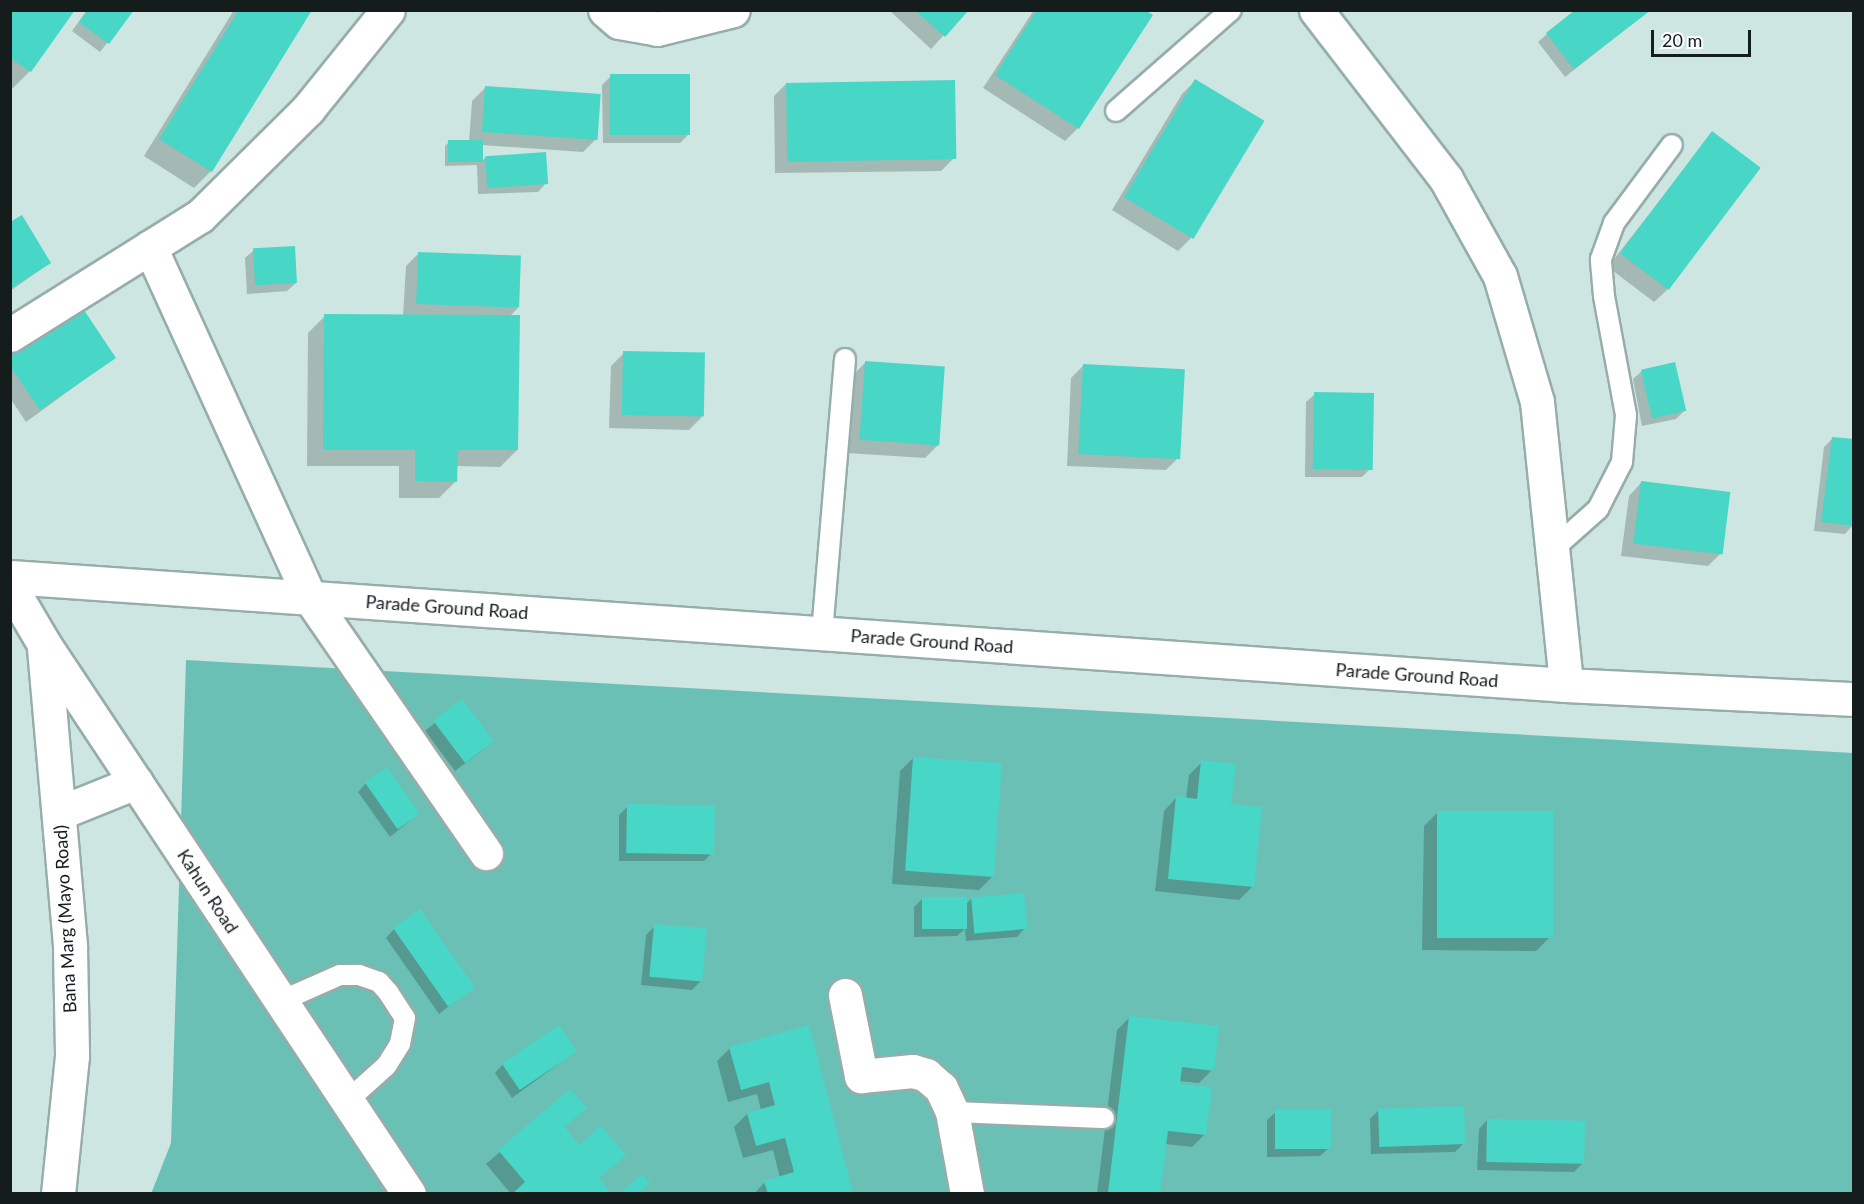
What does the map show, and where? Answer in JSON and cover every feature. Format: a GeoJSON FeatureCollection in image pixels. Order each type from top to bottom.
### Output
{"type":"FeatureCollection","features":[{"type":"Feature","properties":{"kind":"street"},"geometry":{"type":"LineString","coordinates":[[10,335],[200,216],[308,110],[388,10]]}},
{"type":"Feature","properties":{"kind":"street"},"geometry":{"type":"LineString","coordinates":[[605,10],[619,22],[657,29],[733,10]]}},
{"type":"Feature","properties":{"kind":"street"},"geometry":{"type":"LineString","coordinates":[[1316,10],[1446,179],[1500,276],[1537,402],[1566,685]]}},
{"type":"Feature","properties":{"kind":"street"},"geometry":{"type":"LineString","coordinates":[[150,247],[310,598],[486,853]]}},
{"type":"Feature","properties":{"kind":"street","name":"Parade Ground Road"},"geometry":{"type":"LineString","coordinates":[[10,577],[1566,685],[1854,699]]}},
{"type":"Feature","properties":{"kind":"street","name":"Kahun Road"},"geometry":{"type":"LineString","coordinates":[[10,586],[44,644],[409,1194]]}},
{"type":"Feature","properties":{"kind":"street","name":"Bana Marg (Mayo Road)"},"geometry":{"type":"LineString","coordinates":[[44,644],[70,948],[72,1056],[58,1194]]}},
{"type":"Feature","properties":{"kind":"street"},"geometry":{"type":"LineString","coordinates":[[59,813],[136,782]]}},
{"type":"Feature","properties":{"kind":"street"},"geometry":{"type":"LineString","coordinates":[[845,995],[861,1076],[913,1071],[926,1075],[941,1088],[952,1112],[967,1194]]}},
{"type":"Feature","properties":{"kind":"lane"},"geometry":{"type":"LineString","coordinates":[[1116,111],[1231,10]]}},
{"type":"Feature","properties":{"kind":"lane"},"geometry":{"type":"LineString","coordinates":[[1552,550],[1598,509],[1622,462],[1626,415],[1604,296],[1601,259],[1614,223],[1672,145]]}},
{"type":"Feature","properties":{"kind":"lane"},"geometry":{"type":"LineString","coordinates":[[822,633],[845,359]]}},
{"type":"Feature","properties":{"kind":"lane"},"geometry":{"type":"LineString","coordinates":[[281,1001],[340,975],[359,975],[379,982],[388,992],[405,1018],[400,1044],[386,1066],[347,1101]]}},
{"type":"Feature","properties":{"kind":"lane"},"geometry":{"type":"LineString","coordinates":[[952,1112],[1104,1118]]}},
{"type":"Feature","properties":{"kind":"green space"},"geometry":{"type":"Polygon","coordinates":[[[186,660],[1853,753],[1853,1193],[151,1194],[171,1143],[186,660]]]}},
{"type":"Feature","properties":{"kind":"building"},"geometry":{"type":"Polygon","coordinates":[[[10,10],[75,10],[31,72],[10,58],[10,10]]]}},
{"type":"Feature","properties":{"kind":"building"},"geometry":{"type":"Polygon","coordinates":[[[88,10],[134,10],[109,44],[79,22],[88,10]]]}},
{"type":"Feature","properties":{"kind":"building"},"geometry":{"type":"Polygon","coordinates":[[[239,10],[312,10],[212,172],[159,139],[239,10]]]}},
{"type":"Feature","properties":{"kind":"building"},"geometry":{"type":"Polygon","coordinates":[[[915,10],[969,10],[945,37],[915,10]]]}},
{"type":"Feature","properties":{"kind":"building"},"geometry":{"type":"Polygon","coordinates":[[[1037,10],[1145,10],[1153,15],[1079,129],[995,75],[1037,10]]]}},
{"type":"Feature","properties":{"kind":"building"},"geometry":{"type":"Polygon","coordinates":[[[1575,10],[1651,10],[1574,69],[1546,33],[1575,10]]]}},
{"type":"Feature","properties":{"kind":"building"},"geometry":{"type":"Polygon","coordinates":[[[610,74],[690,74],[690,135],[610,135],[610,74]]]}},
{"type":"Feature","properties":{"kind":"building"},"geometry":{"type":"Polygon","coordinates":[[[1195,79],[1264,121],[1193,239],[1124,197],[1195,79]]]}},
{"type":"Feature","properties":{"kind":"building"},"geometry":{"type":"Polygon","coordinates":[[[955,80],[956,159],[787,162],[786,83],[955,80]]]}},
{"type":"Feature","properties":{"kind":"building"},"geometry":{"type":"Polygon","coordinates":[[[485,86],[601,94],[598,140],[482,132],[485,86]]]}},
{"type":"Feature","properties":{"kind":"building"},"geometry":{"type":"Polygon","coordinates":[[[1712,131],[1761,168],[1669,290],[1620,253],[1712,131]]]}},
{"type":"Feature","properties":{"kind":"building"},"geometry":{"type":"Polygon","coordinates":[[[448,140],[483,140],[483,162],[448,162],[448,140]]]}},
{"type":"Feature","properties":{"kind":"building"},"geometry":{"type":"Polygon","coordinates":[[[546,152],[548,184],[487,188],[485,156],[546,152]]]}},
{"type":"Feature","properties":{"kind":"building"},"geometry":{"type":"Polygon","coordinates":[[[22,215],[51,263],[10,289],[10,222],[22,215]]]}},
{"type":"Feature","properties":{"kind":"building"},"geometry":{"type":"Polygon","coordinates":[[[295,246],[297,283],[255,285],[253,248],[295,246]]]}},
{"type":"Feature","properties":{"kind":"building"},"geometry":{"type":"Polygon","coordinates":[[[418,252],[521,256],[519,308],[416,304],[418,252]]]}},
{"type":"Feature","properties":{"kind":"building"},"geometry":{"type":"Polygon","coordinates":[[[80,304],[116,358],[40,410],[10,366],[10,351],[80,304]]]}},
{"type":"Feature","properties":{"kind":"building"},"geometry":{"type":"Polygon","coordinates":[[[324,314],[520,315],[518,450],[458,450],[457,482],[415,481],[415,450],[323,450],[324,314]]]}},
{"type":"Feature","properties":{"kind":"building"},"geometry":{"type":"Polygon","coordinates":[[[623,351],[705,352],[704,416],[622,415],[623,351]]]}},
{"type":"Feature","properties":{"kind":"building"},"geometry":{"type":"Polygon","coordinates":[[[865,361],[945,367],[939,445],[859,440],[865,361]]]}},
{"type":"Feature","properties":{"kind":"building"},"geometry":{"type":"Polygon","coordinates":[[[1675,362],[1686,411],[1652,419],[1641,370],[1675,362]]]}},
{"type":"Feature","properties":{"kind":"building"},"geometry":{"type":"Polygon","coordinates":[[[1083,364],[1185,369],[1180,459],[1078,454],[1083,364]]]}},
{"type":"Feature","properties":{"kind":"building"},"geometry":{"type":"Polygon","coordinates":[[[1314,392],[1374,393],[1373,470],[1313,469],[1314,392]]]}},
{"type":"Feature","properties":{"kind":"building"},"geometry":{"type":"Polygon","coordinates":[[[1832,437],[1854,439],[1854,526],[1821,522],[1832,437]]]}},
{"type":"Feature","properties":{"kind":"building"},"geometry":{"type":"Polygon","coordinates":[[[1641,481],[1730,492],[1723,554],[1633,544],[1641,481]]]}},
{"type":"Feature","properties":{"kind":"building"},"geometry":{"type":"Polygon","coordinates":[[[462,699],[494,741],[465,763],[433,721],[462,699]]]}},
{"type":"Feature","properties":{"kind":"building"},"geometry":{"type":"Polygon","coordinates":[[[913,757],[1002,763],[994,877],[905,871],[913,757]]]}},
{"type":"Feature","properties":{"kind":"building"},"geometry":{"type":"Polygon","coordinates":[[[1201,760],[1236,764],[1231,804],[1262,807],[1254,887],[1168,879],[1176,796],[1197,799],[1201,760]]]}},
{"type":"Feature","properties":{"kind":"building"},"geometry":{"type":"Polygon","coordinates":[[[387,767],[420,814],[398,829],[365,782],[387,767]]]}},
{"type":"Feature","properties":{"kind":"building"},"geometry":{"type":"Polygon","coordinates":[[[627,804],[715,806],[714,855],[626,853],[627,804]]]}},
{"type":"Feature","properties":{"kind":"building"},"geometry":{"type":"Polygon","coordinates":[[[1437,811],[1553,811],[1553,938],[1437,938],[1437,811]]]}},
{"type":"Feature","properties":{"kind":"building"},"geometry":{"type":"Polygon","coordinates":[[[1024,893],[1027,929],[974,933],[971,898],[1024,893]]]}},
{"type":"Feature","properties":{"kind":"building"},"geometry":{"type":"Polygon","coordinates":[[[922,897],[967,897],[967,929],[922,929],[922,897]]]}},
{"type":"Feature","properties":{"kind":"building"},"geometry":{"type":"Polygon","coordinates":[[[420,909],[475,988],[448,1007],[393,928],[420,909]]]}},
{"type":"Feature","properties":{"kind":"building"},"geometry":{"type":"Polygon","coordinates":[[[654,924],[707,929],[702,981],[649,977],[654,924]]]}},
{"type":"Feature","properties":{"kind":"building"},"geometry":{"type":"Polygon","coordinates":[[[1129,1016],[1219,1026],[1214,1071],[1182,1067],[1180,1084],[1212,1087],[1206,1135],[1168,1131],[1160,1194],[1108,1193],[1129,1016]]]}},
{"type":"Feature","properties":{"kind":"building"},"geometry":{"type":"Polygon","coordinates":[[[559,1025],[577,1052],[520,1090],[502,1064],[559,1025]]]}},
{"type":"Feature","properties":{"kind":"building"},"geometry":{"type":"Polygon","coordinates":[[[809,1025],[853,1192],[768,1194],[764,1181],[794,1172],[785,1138],[756,1146],[747,1113],[775,1105],[769,1082],[741,1090],[729,1047],[809,1025]]]}},
{"type":"Feature","properties":{"kind":"building"},"geometry":{"type":"Polygon","coordinates":[[[570,1089],[587,1108],[564,1127],[579,1145],[601,1126],[626,1155],[599,1178],[612,1194],[512,1194],[525,1182],[498,1150],[570,1089]]]}},
{"type":"Feature","properties":{"kind":"building"},"geometry":{"type":"Polygon","coordinates":[[[1464,1106],[1465,1144],[1379,1147],[1378,1109],[1464,1106]]]}},
{"type":"Feature","properties":{"kind":"building"},"geometry":{"type":"Polygon","coordinates":[[[1275,1110],[1331,1110],[1331,1149],[1275,1149],[1275,1110]]]}},
{"type":"Feature","properties":{"kind":"building"},"geometry":{"type":"Polygon","coordinates":[[[1487,1119],[1585,1121],[1584,1164],[1486,1162],[1487,1119]]]}},
{"type":"Feature","properties":{"kind":"building"},"geometry":{"type":"Polygon","coordinates":[[[642,1174],[650,1183],[637,1194],[620,1194],[642,1174]]]}}]}
